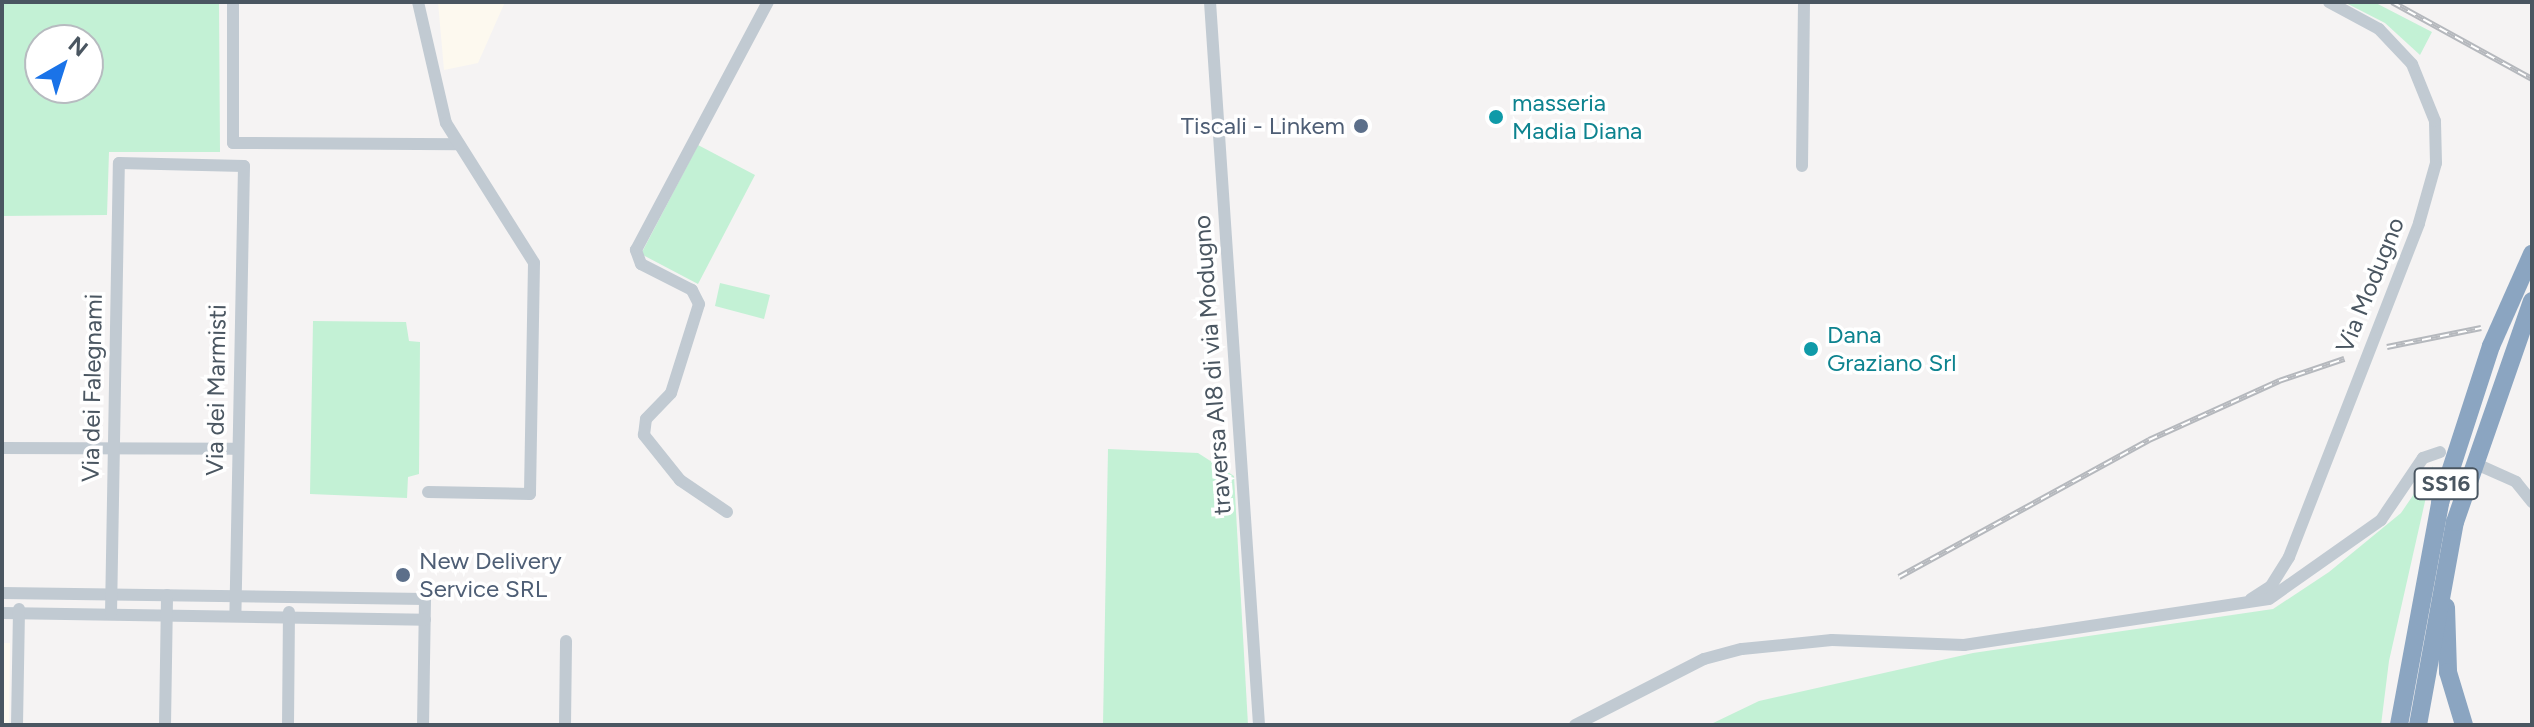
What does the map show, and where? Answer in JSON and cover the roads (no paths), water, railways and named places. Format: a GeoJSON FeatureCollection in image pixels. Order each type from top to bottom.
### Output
{"type":"FeatureCollection","features":[{"type":"Feature","properties":{"kind":"highway","name":"SS16"},"geometry":{"type":"LineString","coordinates":[[2399,725],[2440,503],[2491,346],[2532,254]]}},
{"type":"Feature","properties":{"kind":"highway","name":"SS16"},"geometry":{"type":"LineString","coordinates":[[2418,725],[2427,649],[2465,486],[2532,301]]}},
{"type":"Feature","properties":{"kind":"highway"},"geometry":{"type":"LineString","coordinates":[[2464,725],[2448,672],[2444,628],[2467,512],[2465,486]]}},
{"type":"Feature","properties":{"kind":"street"},"geometry":{"type":"LineString","coordinates":[[233,2],[233,143],[459,144]]}},
{"type":"Feature","properties":{"kind":"street"},"geometry":{"type":"LineString","coordinates":[[418,2],[446,123],[534,263],[530,494],[428,492]]}},
{"type":"Feature","properties":{"kind":"street"},"geometry":{"type":"LineString","coordinates":[[727,512],[680,480],[644,435],[646,419],[671,393],[699,304],[692,290],[645,268],[636,254],[768,2]]}},
{"type":"Feature","properties":{"kind":"street","name":"traversa AI8 di via Modugno"},"geometry":{"type":"LineString","coordinates":[[1210,2],[1259,725]]}},
{"type":"Feature","properties":{"kind":"street"},"geometry":{"type":"LineString","coordinates":[[1802,166],[1804,2]]}},
{"type":"Feature","properties":{"kind":"street","name":"Via Modugno"},"geometry":{"type":"LineString","coordinates":[[2245,601],[2271,586],[2289,557],[2435,172],[2435,121],[2417,73],[2389,37],[2329,2]]}},
{"type":"Feature","properties":{"kind":"street","name":"Via dei Marmisti"},"geometry":{"type":"LineString","coordinates":[[119,163],[244,166],[235,449],[235,616]]}},
{"type":"Feature","properties":{"kind":"street","name":"Via dei Falegnami"},"geometry":{"type":"LineString","coordinates":[[111,614],[119,163]]}},
{"type":"Feature","properties":{"kind":"street"},"geometry":{"type":"LineString","coordinates":[[2,448],[235,449]]}},
{"type":"Feature","properties":{"kind":"street"},"geometry":{"type":"LineString","coordinates":[[1575,725],[1704,659],[1742,649],[1832,640],[1964,645],[2245,601],[2284,592],[2381,520],[2423,458],[2440,452]]}},
{"type":"Feature","properties":{"kind":"street"},"geometry":{"type":"LineString","coordinates":[[2483,467],[2516,482],[2532,502]]}},
{"type":"Feature","properties":{"kind":"street"},"geometry":{"type":"LineString","coordinates":[[2,593],[425,599],[423,725]]}},
{"type":"Feature","properties":{"kind":"street"},"geometry":{"type":"LineString","coordinates":[[17,725],[19,594]]}},
{"type":"Feature","properties":{"kind":"street"},"geometry":{"type":"LineString","coordinates":[[165,725],[167,595]]}},
{"type":"Feature","properties":{"kind":"street"},"geometry":{"type":"LineString","coordinates":[[288,725],[290,598]]}},
{"type":"Feature","properties":{"kind":"street"},"geometry":{"type":"LineString","coordinates":[[2,613],[425,620]]}},
{"type":"Feature","properties":{"kind":"street"},"geometry":{"type":"LineString","coordinates":[[565,725],[566,641]]}},
{"type":"Feature","properties":{"kind":"railway"},"geometry":{"type":"LineString","coordinates":[[2392,2],[2532,79]]}},
{"type":"Feature","properties":{"kind":"railway"},"geometry":{"type":"LineString","coordinates":[[2387,347],[2481,328]]}},
{"type":"Feature","properties":{"kind":"railway"},"geometry":{"type":"LineString","coordinates":[[1899,577],[2149,440],[2279,381],[2344,359]]}},
{"type":"Feature","properties":{"kind":"place","name":"masseria Madia Diana"},"geometry":{"type":"Point","coordinates":[1496,117]}},
{"type":"Feature","properties":{"kind":"place","name":"Tiscali - Linkem"},"geometry":{"type":"Point","coordinates":[1361,126]}},
{"type":"Feature","properties":{"kind":"place","name":"Dana Graziano Srl"},"geometry":{"type":"Point","coordinates":[1811,349]}},
{"type":"Feature","properties":{"kind":"place","name":"New Delivery Service SRL"},"geometry":{"type":"Point","coordinates":[403,575]}}]}
